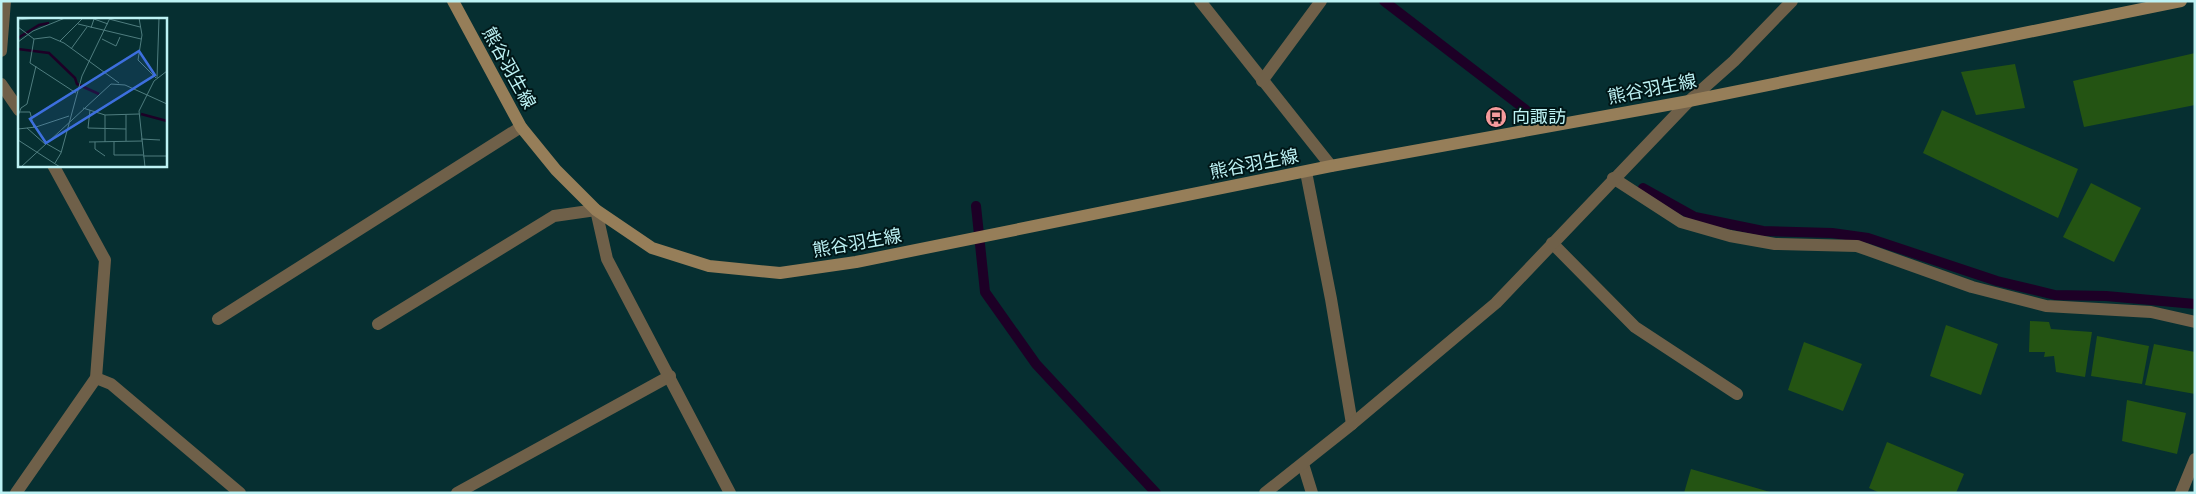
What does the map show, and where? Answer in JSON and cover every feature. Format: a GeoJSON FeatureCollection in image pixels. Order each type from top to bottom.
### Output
{"type":"FeatureCollection","features":[{"type":"Feature","properties":{"kind":"main road","name":"熊谷羽生線"},"geometry":{"type":"LineString","coordinates":[[452,1],[521,127],[556,170],[596,210],[652,248],[709,266],[780,273],[856,262],[1331,166],[1689,101],[2181,1]]}},
{"type":"Feature","properties":{"kind":"street"},"geometry":{"type":"LineString","coordinates":[[1,51],[5,1]]}},
{"type":"Feature","properties":{"kind":"street"},"geometry":{"type":"LineString","coordinates":[[1200,1],[1331,166]]}},
{"type":"Feature","properties":{"kind":"street"},"geometry":{"type":"LineString","coordinates":[[1262,80],[1321,1]]}},
{"type":"Feature","properties":{"kind":"street"},"geometry":{"type":"LineString","coordinates":[[1265,493],[1352,424],[1496,303],[1613,178],[1689,101],[1734,61],[1792,1]]}},
{"type":"Feature","properties":{"kind":"street"},"geometry":{"type":"LineString","coordinates":[[1,84],[18,109]]}},
{"type":"Feature","properties":{"kind":"street"},"geometry":{"type":"LineString","coordinates":[[218,319],[521,127]]}},
{"type":"Feature","properties":{"kind":"street"},"geometry":{"type":"LineString","coordinates":[[16,493],[96,378],[104,260],[54,166]]}},
{"type":"Feature","properties":{"kind":"street"},"geometry":{"type":"LineString","coordinates":[[1306,172],[1331,299],[1352,424]]}},
{"type":"Feature","properties":{"kind":"street"},"geometry":{"type":"LineString","coordinates":[[1613,178],[1681,222],[1730,236],[1775,244],[1857,246],[1972,287],[2046,306],[2151,312],[2195,322]]}},
{"type":"Feature","properties":{"kind":"street"},"geometry":{"type":"LineString","coordinates":[[378,324],[554,216],[596,210],[607,259],[730,493]]}},
{"type":"Feature","properties":{"kind":"street"},"geometry":{"type":"LineString","coordinates":[[1552,244],[1635,327],[1737,394]]}},
{"type":"Feature","properties":{"kind":"street"},"geometry":{"type":"LineString","coordinates":[[456,493],[670,376]]}},
{"type":"Feature","properties":{"kind":"street"},"geometry":{"type":"LineString","coordinates":[[96,378],[111,384],[240,493]]}},
{"type":"Feature","properties":{"kind":"street"},"geometry":{"type":"LineString","coordinates":[[1302,464],[1312,493]]}},
{"type":"Feature","properties":{"kind":"street"},"geometry":{"type":"LineString","coordinates":[[2180,493],[2194,464]]}},
{"type":"Feature","properties":{"kind":"building"},"geometry":{"type":"Polygon","coordinates":[[[2195,53],[2195,105],[2084,127],[2073,81],[2195,53]]]}},
{"type":"Feature","properties":{"kind":"building"},"geometry":{"type":"Polygon","coordinates":[[[2015,64],[2025,108],[1976,115],[1961,72],[2015,64]]]}},
{"type":"Feature","properties":{"kind":"building"},"geometry":{"type":"Polygon","coordinates":[[[1942,110],[2078,169],[2058,218],[1923,153],[1942,110]]]}},
{"type":"Feature","properties":{"kind":"building"},"geometry":{"type":"Polygon","coordinates":[[[2091,183],[2141,208],[2114,262],[2063,237],[2091,183]]]}},
{"type":"Feature","properties":{"kind":"building"},"geometry":{"type":"Polygon","coordinates":[[[2030,321],[2049,322],[2051,329],[2092,332],[2085,377],[2056,372],[2054,356],[2044,357],[2045,352],[2029,352],[2030,321]]]}},
{"type":"Feature","properties":{"kind":"building"},"geometry":{"type":"Polygon","coordinates":[[[1946,325],[1998,344],[1981,395],[1930,376],[1946,325]]]}},
{"type":"Feature","properties":{"kind":"building"},"geometry":{"type":"Polygon","coordinates":[[[2097,336],[2149,346],[2142,384],[2091,376],[2097,336]]]}},
{"type":"Feature","properties":{"kind":"building"},"geometry":{"type":"Polygon","coordinates":[[[1804,342],[1862,364],[1843,411],[1788,390],[1804,342]]]}},
{"type":"Feature","properties":{"kind":"building"},"geometry":{"type":"Polygon","coordinates":[[[2154,344],[2195,352],[2195,394],[2145,385],[2154,344]]]}},
{"type":"Feature","properties":{"kind":"building"},"geometry":{"type":"Polygon","coordinates":[[[2127,400],[2186,413],[2177,454],[2122,441],[2127,400]]]}},
{"type":"Feature","properties":{"kind":"building"},"geometry":{"type":"Polygon","coordinates":[[[1887,442],[1964,474],[1956,493],[1880,493],[1869,488],[1887,442]]]}},
{"type":"Feature","properties":{"kind":"building"},"geometry":{"type":"Polygon","coordinates":[[[1691,469],[1770,492],[1770,493],[1684,493],[1691,469]]]}},
{"type":"Feature","properties":{"kind":"waterway"},"geometry":{"type":"LineString","coordinates":[[1384,1],[1526,110]]}},
{"type":"Feature","properties":{"kind":"waterway"},"geometry":{"type":"LineString","coordinates":[[1643,188],[1695,217],[1763,231],[1832,233],[1868,238],[1997,281],[2055,295],[2106,296],[2195,304]]}},
{"type":"Feature","properties":{"kind":"waterway"},"geometry":{"type":"LineString","coordinates":[[976,206],[985,292],[1036,364],[1156,493]]}},
{"type":"Feature","properties":{"kind":"place","name":"向諏訪"},"geometry":{"type":"Point","coordinates":[1496,117]}}]}
